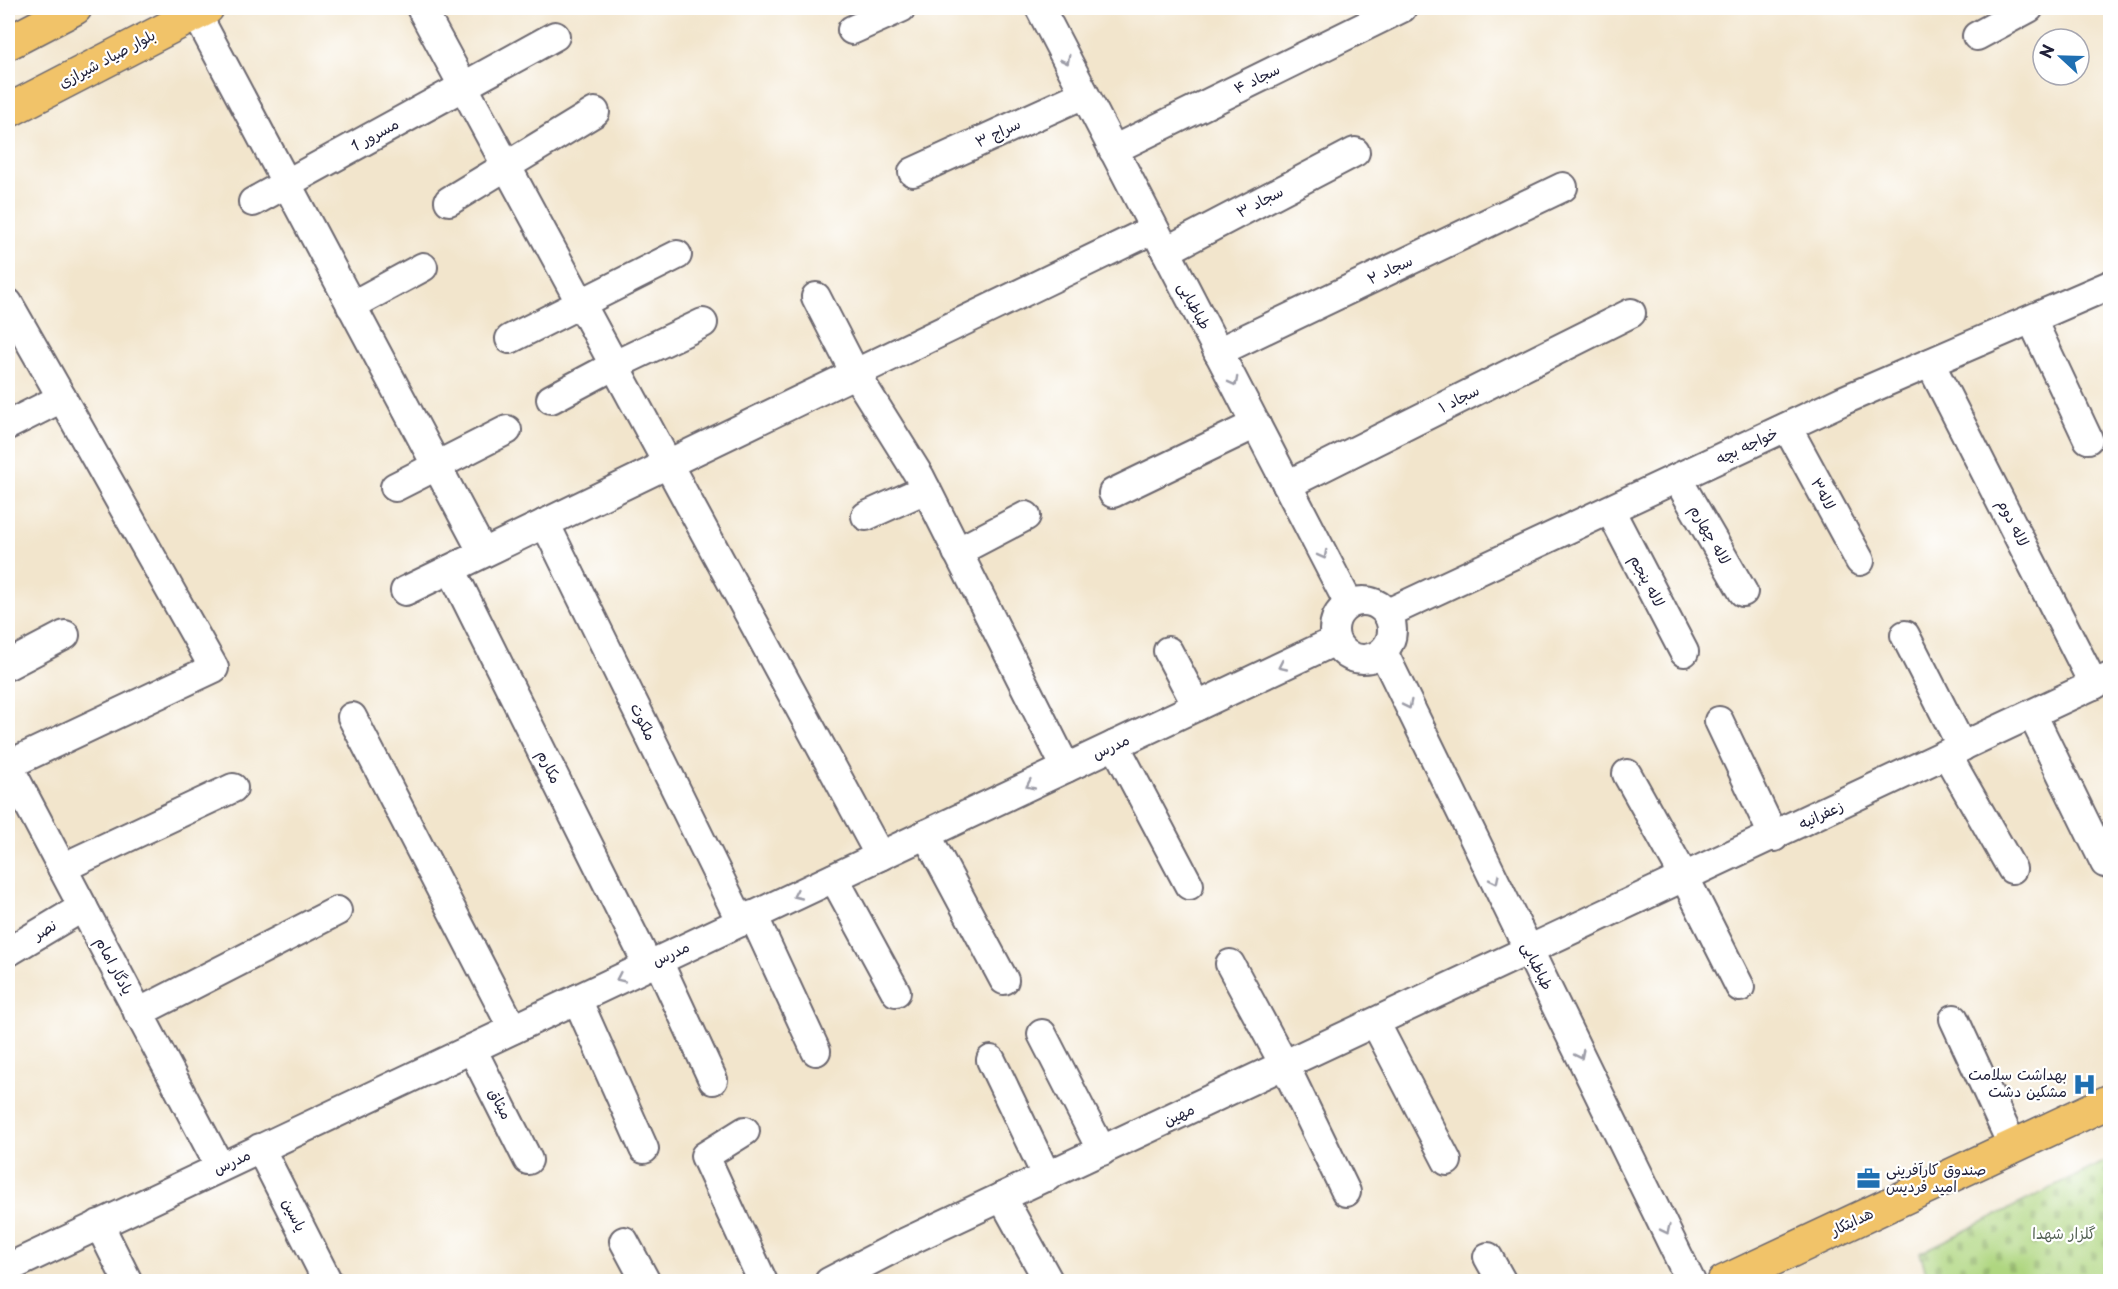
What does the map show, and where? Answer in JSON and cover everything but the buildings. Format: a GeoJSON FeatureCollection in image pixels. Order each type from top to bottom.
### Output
{"type":"FeatureCollection","features":[{"type":"Feature","properties":{"kind":"main road"},"geometry":{"type":"LineString","coordinates":[[8,43],[75,8]]}},
{"type":"Feature","properties":{"kind":"main road","name":"بلوار صیاد شیرازی"},"geometry":{"type":"LineString","coordinates":[[8,111],[202,10]]}},
{"type":"Feature","properties":{"kind":"main road","name":"هدایتکار"},"geometry":{"type":"LineString","coordinates":[[1724,1281],[2110,1101]]}},
{"type":"Feature","properties":{"kind":"street"},"geometry":{"type":"LineString","coordinates":[[421,8],[880,856]]}},
{"type":"Feature","properties":{"kind":"street"},"geometry":{"type":"LineString","coordinates":[[852,30],[901,8]]}},
{"type":"Feature","properties":{"kind":"street","name":"طباطبایی"},"geometry":{"type":"LineString","coordinates":[[1040,8],[1349,604]]}},
{"type":"Feature","properties":{"kind":"street","name":"سجاد ۴"},"geometry":{"type":"LineString","coordinates":[[1113,150],[1402,8]]}},
{"type":"Feature","properties":{"kind":"street"},"geometry":{"type":"LineString","coordinates":[[1977,36],[2029,8]]}},
{"type":"Feature","properties":{"kind":"street"},"geometry":{"type":"LineString","coordinates":[[202,10],[286,184],[483,553]]}},
{"type":"Feature","properties":{"kind":"street","name":"مسرور 1"},"geometry":{"type":"LineString","coordinates":[[253,202],[555,36]]}},
{"type":"Feature","properties":{"kind":"street","name":"سراج ۳"},"geometry":{"type":"LineString","coordinates":[[913,172],[1084,94]]}},
{"type":"Feature","properties":{"kind":"street"},"geometry":{"type":"LineString","coordinates":[[449,201],[595,112]]}},
{"type":"Feature","properties":{"kind":"street","name":"سجاد ۳"},"geometry":{"type":"LineString","coordinates":[[405,591],[855,374],[1355,152]]}},
{"type":"Feature","properties":{"kind":"street","name":"سجاد ۲"},"geometry":{"type":"LineString","coordinates":[[1218,352],[1563,188]]}},
{"type":"Feature","properties":{"kind":"street"},"geometry":{"type":"LineString","coordinates":[[510,339],[676,255]]}},
{"type":"Feature","properties":{"kind":"street"},"geometry":{"type":"LineString","coordinates":[[351,306],[423,267]]}},
{"type":"Feature","properties":{"kind":"street","name":"خواجه بچه"},"geometry":{"type":"LineString","coordinates":[[1388,614],[1787,427],[2110,285]]}},
{"type":"Feature","properties":{"kind":"street"},"geometry":{"type":"LineString","coordinates":[[816,297],[855,374],[926,489],[1066,768]]}},
{"type":"Feature","properties":{"kind":"street"},"geometry":{"type":"LineString","coordinates":[[8,303],[214,668],[8,765]]}},
{"type":"Feature","properties":{"kind":"street","name":"سجاد ۱"},"geometry":{"type":"LineString","coordinates":[[1287,485],[1631,313]]}},
{"type":"Feature","properties":{"kind":"street"},"geometry":{"type":"LineString","coordinates":[[2031,320],[2088,439]]}},
{"type":"Feature","properties":{"kind":"street"},"geometry":{"type":"LineString","coordinates":[[551,399],[703,323]]}},
{"type":"Feature","properties":{"kind":"street","name":"لاله دوم"},"geometry":{"type":"LineString","coordinates":[[1930,363],[2102,681]]}},
{"type":"Feature","properties":{"kind":"street"},"geometry":{"type":"LineString","coordinates":[[8,425],[62,398]]}},
{"type":"Feature","properties":{"kind":"street"},"geometry":{"type":"LineString","coordinates":[[1113,493],[1256,424]]}},
{"type":"Feature","properties":{"kind":"street","name":"لاله۳"},"geometry":{"type":"LineString","coordinates":[[1787,427],[1860,561]]}},
{"type":"Feature","properties":{"kind":"street"},"geometry":{"type":"LineString","coordinates":[[395,487],[507,430]]}},
{"type":"Feature","properties":{"kind":"street","name":"لاله چهارم"},"geometry":{"type":"LineString","coordinates":[[1677,478],[1743,592]]}},
{"type":"Feature","properties":{"kind":"street"},"geometry":{"type":"LineString","coordinates":[[866,516],[926,489]]}},
{"type":"Feature","properties":{"kind":"street","name":"لاله پنجم"},"geometry":{"type":"LineString","coordinates":[[1610,510],[1684,652]]}},
{"type":"Feature","properties":{"kind":"street"},"geometry":{"type":"LineString","coordinates":[[957,552],[1026,516]]}},
{"type":"Feature","properties":{"kind":"street","name":"ملکوت"},"geometry":{"type":"LineString","coordinates":[[545,523],[816,1051]]}},
{"type":"Feature","properties":{"kind":"street","name":"مکارم"},"geometry":{"type":"LineString","coordinates":[[451,569],[713,1080]]}},
{"type":"Feature","properties":{"kind":"street"},"geometry":{"type":"LineString","coordinates":[[1363,600],[1377,604],[1388,614],[1392,627],[1390,641],[1383,652],[1370,659],[1356,659],[1343,652],[1335,641],[1334,627],[1338,614],[1349,604],[1363,600]]}},
{"type":"Feature","properties":{"kind":"street"},"geometry":{"type":"LineString","coordinates":[[8,665],[65,635]]}},
{"type":"Feature","properties":{"kind":"street"},"geometry":{"type":"LineString","coordinates":[[1905,635],[1955,751],[2012,869]]}},
{"type":"Feature","properties":{"kind":"street","name":"مدرس"},"geometry":{"type":"LineString","coordinates":[[12,1272],[99,1224],[1335,641]]}},
{"type":"Feature","properties":{"kind":"street"},"geometry":{"type":"LineString","coordinates":[[1168,651],[1197,706]]}},
{"type":"Feature","properties":{"kind":"street","name":"طباطبایی"},"geometry":{"type":"LineString","coordinates":[[1383,652],[1691,1281]]}},
{"type":"Feature","properties":{"kind":"street","name":"زعفرانیه"},"geometry":{"type":"LineString","coordinates":[[1530,952],[2102,681]]}},
{"type":"Feature","properties":{"kind":"street"},"geometry":{"type":"LineString","coordinates":[[2032,714],[2104,863]]}},
{"type":"Feature","properties":{"kind":"street"},"geometry":{"type":"LineString","coordinates":[[352,717],[513,1029]]}},
{"type":"Feature","properties":{"kind":"street"},"geometry":{"type":"LineString","coordinates":[[1719,721],[1774,837]]}},
{"type":"Feature","properties":{"kind":"street"},"geometry":{"type":"LineString","coordinates":[[1115,745],[1189,885]]}},
{"type":"Feature","properties":{"kind":"street","name":"یادگار امام"},"geometry":{"type":"LineString","coordinates":[[8,765],[220,1167]]}},
{"type":"Feature","properties":{"kind":"street"},"geometry":{"type":"LineString","coordinates":[[1627,774],[1685,878],[1740,987]]}},
{"type":"Feature","properties":{"kind":"street"},"geometry":{"type":"LineString","coordinates":[[62,868],[233,788]]}},
{"type":"Feature","properties":{"kind":"street"},"geometry":{"type":"LineString","coordinates":[[926,834],[1004,980]]}},
{"type":"Feature","properties":{"kind":"street"},"geometry":{"type":"LineString","coordinates":[[834,878],[896,992]]}},
{"type":"Feature","properties":{"kind":"street","name":"نصر"},"geometry":{"type":"LineString","coordinates":[[8,952],[83,907]]}},
{"type":"Feature","properties":{"kind":"street"},"geometry":{"type":"LineString","coordinates":[[138,1014],[337,911]]}},
{"type":"Feature","properties":{"kind":"street","name":"مهین"},"geometry":{"type":"LineString","coordinates":[[844,1278],[1002,1197],[1530,952]]}},
{"type":"Feature","properties":{"kind":"street"},"geometry":{"type":"LineString","coordinates":[[1230,964],[1286,1066],[1346,1192]]}},
{"type":"Feature","properties":{"kind":"street"},"geometry":{"type":"LineString","coordinates":[[577,999],[644,1149]]}},
{"type":"Feature","properties":{"kind":"street"},"geometry":{"type":"LineString","coordinates":[[1954,1019],[2013,1147]]}},
{"type":"Feature","properties":{"kind":"street"},"geometry":{"type":"LineString","coordinates":[[1376,1024],[1446,1161]]}},
{"type":"Feature","properties":{"kind":"street"},"geometry":{"type":"LineString","coordinates":[[1042,1034],[1102,1151]]}},
{"type":"Feature","properties":{"kind":"street","name":"میثاق"},"geometry":{"type":"LineString","coordinates":[[472,1049],[528,1160]]}},
{"type":"Feature","properties":{"kind":"street"},"geometry":{"type":"LineString","coordinates":[[991,1060],[1047,1177]]}},
{"type":"Feature","properties":{"kind":"street"},"geometry":{"type":"LineString","coordinates":[[745,1131],[705,1156],[763,1281]]}},
{"type":"Feature","properties":{"kind":"street","name":"یاسین"},"geometry":{"type":"LineString","coordinates":[[260,1148],[328,1281]]}},
{"type":"Feature","properties":{"kind":"street"},"geometry":{"type":"LineString","coordinates":[[1002,1197],[1049,1281]]}},
{"type":"Feature","properties":{"kind":"street"},"geometry":{"type":"LineString","coordinates":[[99,1224],[128,1281]]}},
{"type":"Feature","properties":{"kind":"street"},"geometry":{"type":"LineString","coordinates":[[624,1241],[646,1281]]}},
{"type":"Feature","properties":{"kind":"street"},"geometry":{"type":"LineString","coordinates":[[1488,1257],[1502,1281]]}},
{"type":"Feature","properties":{"kind":"green space","name":"گلزار شهدا"},"geometry":{"type":"Polygon","coordinates":[[[2110,1159],[2110,1281],[1929,1281],[1920,1253],[2110,1159]]]}},
{"type":"Feature","properties":{"kind":"place","name":"بهداشت سلامت مشکین دشت"},"geometry":{"type":"Point","coordinates":[2085,1084]}},
{"type":"Feature","properties":{"kind":"place","name":"صندوق کارآفرینی امید فردیس"},"geometry":{"type":"Point","coordinates":[1868,1179]}}]}
